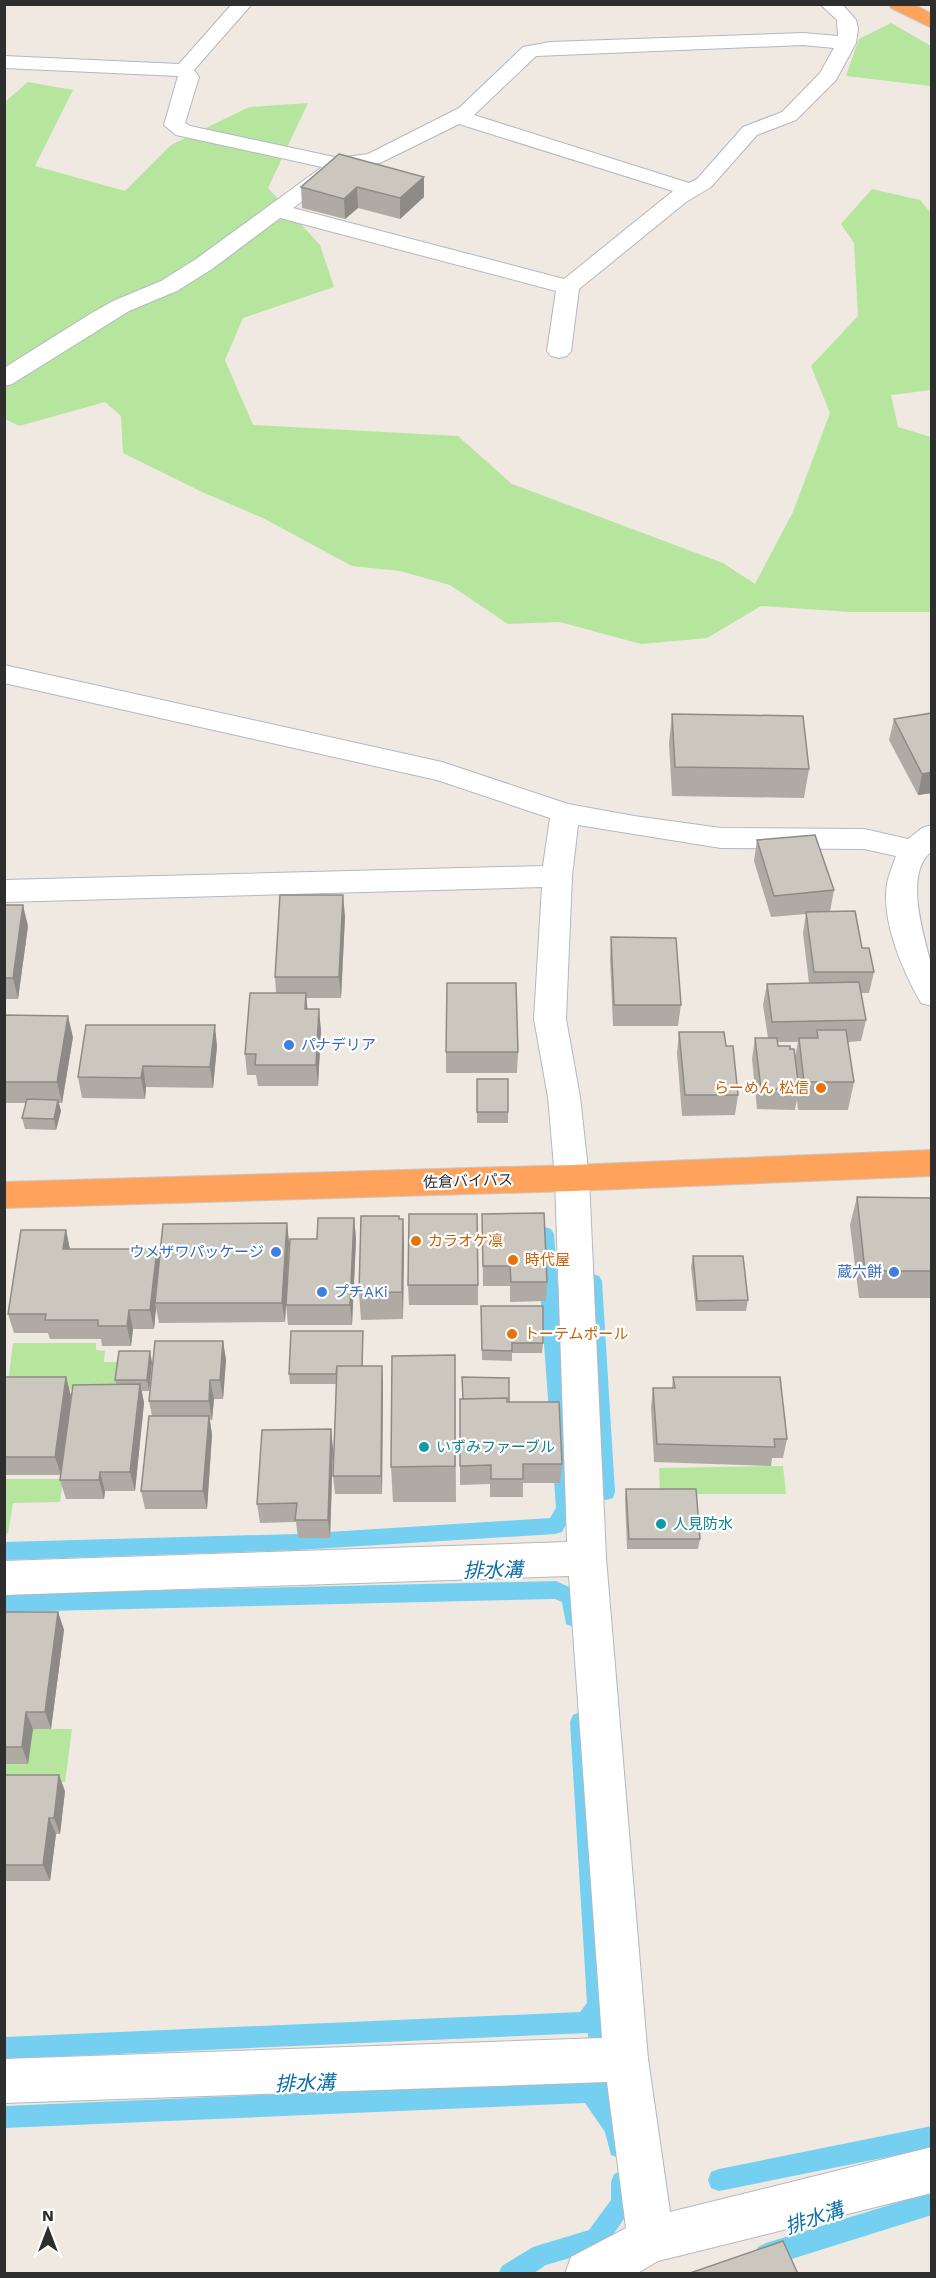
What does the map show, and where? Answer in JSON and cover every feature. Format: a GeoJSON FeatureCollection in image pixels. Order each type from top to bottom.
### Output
{"type":"FeatureCollection","features":[{"type":"Feature","properties":{"kind":"highway"},"geometry":{"type":"LineString","coordinates":[[898,4],[932,22]]}},
{"type":"Feature","properties":{"kind":"highway","name":"佐倉バイパス"},"geometry":{"type":"LineString","coordinates":[[4,1195],[572,1178],[932,1163]]}},
{"type":"Feature","properties":{"kind":"street"},"geometry":{"type":"LineString","coordinates":[[4,62],[142,70],[184,70],[243,4]]}},
{"type":"Feature","properties":{"kind":"street"},"geometry":{"type":"LineString","coordinates":[[560,351],[567,287],[678,197],[704,183],[750,131],[789,116],[829,76],[846,43],[850,27],[847,18],[829,4]]}},
{"type":"Feature","properties":{"kind":"street"},"geometry":{"type":"LineString","coordinates":[[184,70],[189,77],[174,124],[183,131],[339,164],[373,159],[466,112],[531,51],[550,48],[803,39],[846,43]]}},
{"type":"Feature","properties":{"kind":"street"},"geometry":{"type":"LineString","coordinates":[[456,116],[691,190]]}},
{"type":"Feature","properties":{"kind":"street"},"geometry":{"type":"LineString","coordinates":[[4,379],[105,315],[169,286],[204,264],[339,164]]}},
{"type":"Feature","properties":{"kind":"street"},"geometry":{"type":"LineString","coordinates":[[275,210],[567,287]]}},
{"type":"Feature","properties":{"kind":"street"},"geometry":{"type":"LineString","coordinates":[[4,674],[442,772],[565,813],[634,826],[721,838],[864,839],[922,842],[902,884],[904,920],[915,963],[932,995]]}},
{"type":"Feature","properties":{"kind":"street"},"geometry":{"type":"LineString","coordinates":[[565,813],[557,876],[550,1019],[564,1098],[572,1178],[587,1558],[626,2060],[651,2240]]}},
{"type":"Feature","properties":{"kind":"street"},"geometry":{"type":"LineString","coordinates":[[4,891],[557,876]]}},
{"type":"Feature","properties":{"kind":"street"},"geometry":{"type":"LineString","coordinates":[[4,1578],[587,1558]]}},
{"type":"Feature","properties":{"kind":"street"},"geometry":{"type":"LineString","coordinates":[[4,2080],[626,2060]]}},
{"type":"Feature","properties":{"kind":"street"},"geometry":{"type":"LineString","coordinates":[[588,2274],[651,2240],[932,2170]]}},
{"type":"Feature","properties":{"kind":"green space"},"geometry":{"type":"Polygon","coordinates":[[[891,23],[931,46],[931,86],[846,76],[859,39],[891,23]]]}},
{"type":"Feature","properties":{"kind":"green space"},"geometry":{"type":"Polygon","coordinates":[[[28,82],[73,90],[35,166],[125,191],[171,145],[249,107],[308,103],[268,188],[320,245],[334,287],[243,318],[225,360],[253,425],[458,436],[512,484],[723,563],[755,584],[793,512],[830,413],[811,366],[858,316],[854,243],[841,224],[872,189],[920,200],[931,213],[931,390],[891,395],[898,427],[931,437],[931,612],[851,612],[761,606],[707,638],[641,644],[560,622],[508,624],[450,585],[400,571],[352,566],[263,518],[202,492],[123,453],[121,416],[105,402],[19,426],[5,419],[5,102],[28,82]]]}},
{"type":"Feature","properties":{"kind":"green space"},"geometry":{"type":"Polygon","coordinates":[[[13,1343],[96,1343],[96,1350],[105,1351],[104,1362],[119,1362],[116,1389],[7,1390],[13,1343]]]}},
{"type":"Feature","properties":{"kind":"green space"},"geometry":{"type":"Polygon","coordinates":[[[783,1466],[786,1494],[660,1494],[659,1468],[783,1466]]]}},
{"type":"Feature","properties":{"kind":"green space"},"geometry":{"type":"Polygon","coordinates":[[[5,1479],[63,1479],[60,1502],[13,1503],[8,1533],[5,1534],[5,1479]]]}},
{"type":"Feature","properties":{"kind":"green space"},"geometry":{"type":"Polygon","coordinates":[[[33,1729],[72,1729],[65,1782],[5,1782],[4,1764],[28,1764],[33,1729]]]}},
{"type":"Feature","properties":{"kind":"building"},"geometry":{"type":"Polygon","coordinates":[[[339,154],[424,177],[400,198],[357,187],[344,199],[301,187],[339,154]]]}},
{"type":"Feature","properties":{"kind":"building"},"geometry":{"type":"Polygon","coordinates":[[[932,713],[932,772],[922,774],[894,719],[932,713]]]}},
{"type":"Feature","properties":{"kind":"building"},"geometry":{"type":"Polygon","coordinates":[[[672,714],[803,716],[809,769],[675,767],[672,714]]]}},
{"type":"Feature","properties":{"kind":"building"},"geometry":{"type":"Polygon","coordinates":[[[815,835],[834,890],[774,896],[757,840],[815,835]]]}},
{"type":"Feature","properties":{"kind":"building"},"geometry":{"type":"Polygon","coordinates":[[[280,895],[343,895],[339,977],[275,977],[280,895]]]}},
{"type":"Feature","properties":{"kind":"building"},"geometry":{"type":"Polygon","coordinates":[[[4,905],[23,905],[13,978],[4,978],[4,905]]]}},
{"type":"Feature","properties":{"kind":"building"},"geometry":{"type":"Polygon","coordinates":[[[855,911],[862,948],[869,948],[874,972],[814,972],[806,912],[855,911]]]}},
{"type":"Feature","properties":{"kind":"building"},"geometry":{"type":"Polygon","coordinates":[[[611,937],[676,938],[681,1005],[614,1005],[611,937]]]}},
{"type":"Feature","properties":{"kind":"building"},"geometry":{"type":"Polygon","coordinates":[[[859,982],[866,1020],[772,1022],[767,984],[859,982]]]}},
{"type":"Feature","properties":{"kind":"building"},"geometry":{"type":"Polygon","coordinates":[[[447,983],[516,983],[518,1052],[446,1052],[447,983]]]}},
{"type":"Feature","properties":{"kind":"building"},"geometry":{"type":"Polygon","coordinates":[[[250,993],[306,993],[305,1009],[319,1009],[316,1065],[255,1065],[256,1054],[245,1054],[250,993]]]}},
{"type":"Feature","properties":{"kind":"building"},"geometry":{"type":"Polygon","coordinates":[[[4,1015],[68,1016],[57,1082],[4,1082],[4,1015]]]}},
{"type":"Feature","properties":{"kind":"building"},"geometry":{"type":"Polygon","coordinates":[[[86,1025],[215,1025],[210,1067],[143,1066],[141,1078],[78,1077],[86,1025]]]}},
{"type":"Feature","properties":{"kind":"building"},"geometry":{"type":"Polygon","coordinates":[[[817,1030],[846,1030],[854,1082],[804,1082],[799,1038],[818,1038],[817,1030]]]}},
{"type":"Feature","properties":{"kind":"building"},"geometry":{"type":"Polygon","coordinates":[[[679,1032],[724,1032],[726,1046],[733,1046],[738,1095],[685,1095],[679,1032]]]}},
{"type":"Feature","properties":{"kind":"building"},"geometry":{"type":"Polygon","coordinates":[[[755,1038],[777,1038],[778,1046],[790,1046],[790,1049],[794,1049],[799,1089],[761,1089],[755,1038]]]}},
{"type":"Feature","properties":{"kind":"building"},"geometry":{"type":"Polygon","coordinates":[[[477,1079],[508,1079],[508,1112],[477,1112],[477,1079]]]}},
{"type":"Feature","properties":{"kind":"building"},"geometry":{"type":"Polygon","coordinates":[[[27,1099],[58,1100],[54,1119],[22,1118],[27,1099]]]}},
{"type":"Feature","properties":{"kind":"building"},"geometry":{"type":"Polygon","coordinates":[[[857,1197],[932,1198],[932,1271],[865,1271],[857,1197]]]}},
{"type":"Feature","properties":{"kind":"building","name":"時代屋"},"geometry":{"type":"Polygon","coordinates":[[[544,1213],[547,1282],[511,1282],[510,1266],[483,1266],[482,1214],[544,1213]]]}},
{"type":"Feature","properties":{"kind":"building"},"geometry":{"type":"Polygon","coordinates":[[[409,1214],[477,1214],[478,1285],[408,1285],[409,1214]]]}},
{"type":"Feature","properties":{"kind":"building"},"geometry":{"type":"Polygon","coordinates":[[[361,1216],[399,1216],[399,1219],[403,1219],[402,1292],[359,1293],[361,1216]]]}},
{"type":"Feature","properties":{"kind":"building","name":"プチAKi"},"geometry":{"type":"Polygon","coordinates":[[[318,1218],[354,1218],[350,1305],[286,1305],[290,1239],[317,1239],[318,1218]]]}},
{"type":"Feature","properties":{"kind":"building"},"geometry":{"type":"Polygon","coordinates":[[[287,1223],[282,1303],[155,1303],[163,1224],[287,1223]]]}},
{"type":"Feature","properties":{"kind":"building"},"geometry":{"type":"Polygon","coordinates":[[[21,1230],[66,1230],[63,1249],[157,1249],[150,1310],[129,1310],[127,1326],[98,1326],[98,1320],[45,1320],[46,1314],[8,1314],[21,1230]]]}},
{"type":"Feature","properties":{"kind":"building"},"geometry":{"type":"Polygon","coordinates":[[[693,1256],[743,1256],[748,1300],[697,1301],[693,1256]]]}},
{"type":"Feature","properties":{"kind":"building","name":"トーテムポール"},"geometry":{"type":"Polygon","coordinates":[[[481,1306],[543,1306],[543,1343],[512,1343],[512,1351],[482,1350],[481,1306]]]}},
{"type":"Feature","properties":{"kind":"building"},"geometry":{"type":"Polygon","coordinates":[[[291,1331],[363,1331],[362,1366],[337,1366],[336,1374],[289,1374],[291,1331]]]}},
{"type":"Feature","properties":{"kind":"building"},"geometry":{"type":"Polygon","coordinates":[[[155,1341],[223,1341],[220,1380],[210,1380],[209,1401],[149,1401],[155,1341]]]}},
{"type":"Feature","properties":{"kind":"building"},"geometry":{"type":"Polygon","coordinates":[[[119,1351],[150,1351],[147,1380],[115,1380],[119,1351]]]}},
{"type":"Feature","properties":{"kind":"building","name":"いずみファーブル"},"geometry":{"type":"Polygon","coordinates":[[[455,1355],[455,1466],[391,1467],[392,1356],[455,1355]]]}},
{"type":"Feature","properties":{"kind":"building"},"geometry":{"type":"Polygon","coordinates":[[[337,1366],[382,1366],[381,1476],[333,1476],[337,1366]]]}},
{"type":"Feature","properties":{"kind":"building"},"geometry":{"type":"Polygon","coordinates":[[[4,1377],[66,1377],[55,1457],[4,1457],[4,1377]]]}},
{"type":"Feature","properties":{"kind":"building"},"geometry":{"type":"Polygon","coordinates":[[[462,1377],[509,1378],[509,1402],[507,1398],[463,1399],[462,1377]]]}},
{"type":"Feature","properties":{"kind":"building"},"geometry":{"type":"Polygon","coordinates":[[[673,1377],[780,1377],[787,1439],[774,1439],[775,1447],[657,1444],[653,1388],[675,1388],[673,1377]]]}},
{"type":"Feature","properties":{"kind":"building"},"geometry":{"type":"Polygon","coordinates":[[[140,1384],[130,1472],[100,1472],[99,1480],[60,1480],[73,1385],[140,1384]]]}},
{"type":"Feature","properties":{"kind":"building"},"geometry":{"type":"Polygon","coordinates":[[[507,1398],[507,1402],[559,1402],[562,1464],[523,1464],[523,1479],[491,1479],[491,1465],[460,1466],[460,1399],[507,1398]]]}},
{"type":"Feature","properties":{"kind":"building"},"geometry":{"type":"Polygon","coordinates":[[[149,1416],[209,1416],[203,1491],[141,1491],[149,1416]]]}},
{"type":"Feature","properties":{"kind":"building"},"geometry":{"type":"Polygon","coordinates":[[[331,1429],[328,1520],[295,1520],[297,1503],[257,1504],[262,1430],[331,1429]]]}},
{"type":"Feature","properties":{"kind":"building","name":"人見防水"},"geometry":{"type":"Polygon","coordinates":[[[626,1489],[696,1489],[700,1539],[629,1539],[626,1489]]]}},
{"type":"Feature","properties":{"kind":"building"},"geometry":{"type":"Polygon","coordinates":[[[4,1612],[58,1612],[45,1712],[26,1712],[22,1747],[4,1747],[4,1612]]]}},
{"type":"Feature","properties":{"kind":"building"},"geometry":{"type":"Polygon","coordinates":[[[4,1775],[59,1775],[54,1818],[49,1818],[43,1865],[4,1865],[4,1775]]]}},
{"type":"Feature","properties":{"kind":"building"},"geometry":{"type":"Polygon","coordinates":[[[783,2241],[798,2274],[690,2274],[690,2273],[783,2241]]]}},
{"type":"Feature","properties":{"kind":"waterway","name":"排水溝"},"geometry":{"type":"LineString","coordinates":[[4,1551],[297,1542],[555,1526],[565,1509],[545,1234]]}},
{"type":"Feature","properties":{"kind":"waterway","name":"排水溝"},"geometry":{"type":"LineString","coordinates":[[593,1281],[606,1492]]}},
{"type":"Feature","properties":{"kind":"waterway","name":"排水溝"},"geometry":{"type":"LineString","coordinates":[[4,1603],[556,1590],[571,1597],[573,1618]]}},
{"type":"Feature","properties":{"kind":"waterway","name":"排水溝"},"geometry":{"type":"LineString","coordinates":[[580,1722],[598,2006]]}},
{"type":"Feature","properties":{"kind":"waterway","name":"排水溝"},"geometry":{"type":"LineString","coordinates":[[4,2048],[585,2023],[598,2006]]}},
{"type":"Feature","properties":{"kind":"waterway","name":"排水溝"},"geometry":{"type":"LineString","coordinates":[[598,2006],[601,2104]]}},
{"type":"Feature","properties":{"kind":"waterway","name":"排水溝"},"geometry":{"type":"LineString","coordinates":[[4,2117],[590,2092],[613,2125],[619,2147]]}},
{"type":"Feature","properties":{"kind":"waterway","name":"排水溝"},"geometry":{"type":"LineString","coordinates":[[719,2180],[932,2137]]}},
{"type":"Feature","properties":{"kind":"waterway","name":"排水溝"},"geometry":{"type":"LineString","coordinates":[[510,2274],[541,2255],[596,2240],[623,2203],[622,2182]]}},
{"type":"Feature","properties":{"kind":"waterway","name":"排水溝"},"geometry":{"type":"LineString","coordinates":[[766,2255],[932,2203]]}},
{"type":"Feature","properties":{"kind":"place","name":"パナデリア"},"geometry":{"type":"Point","coordinates":[289,1045]}},
{"type":"Feature","properties":{"kind":"place","name":"らーめん 松信"},"geometry":{"type":"Point","coordinates":[821,1088]}},
{"type":"Feature","properties":{"kind":"place","name":"カラオケ凛"},"geometry":{"type":"Point","coordinates":[416,1241]}},
{"type":"Feature","properties":{"kind":"place","name":"ウメザワパッケージ"},"geometry":{"type":"Point","coordinates":[276,1252]}},
{"type":"Feature","properties":{"kind":"place","name":"時代屋"},"geometry":{"type":"Point","coordinates":[513,1260]}},
{"type":"Feature","properties":{"kind":"place","name":"蔵六餅"},"geometry":{"type":"Point","coordinates":[894,1272]}},
{"type":"Feature","properties":{"kind":"place","name":"プチAKi"},"geometry":{"type":"Point","coordinates":[322,1292]}},
{"type":"Feature","properties":{"kind":"place","name":"トーテムポール"},"geometry":{"type":"Point","coordinates":[512,1334]}},
{"type":"Feature","properties":{"kind":"place","name":"いずみファーブル"},"geometry":{"type":"Point","coordinates":[424,1447]}},
{"type":"Feature","properties":{"kind":"place","name":"人見防水"},"geometry":{"type":"Point","coordinates":[661,1524]}}]}
